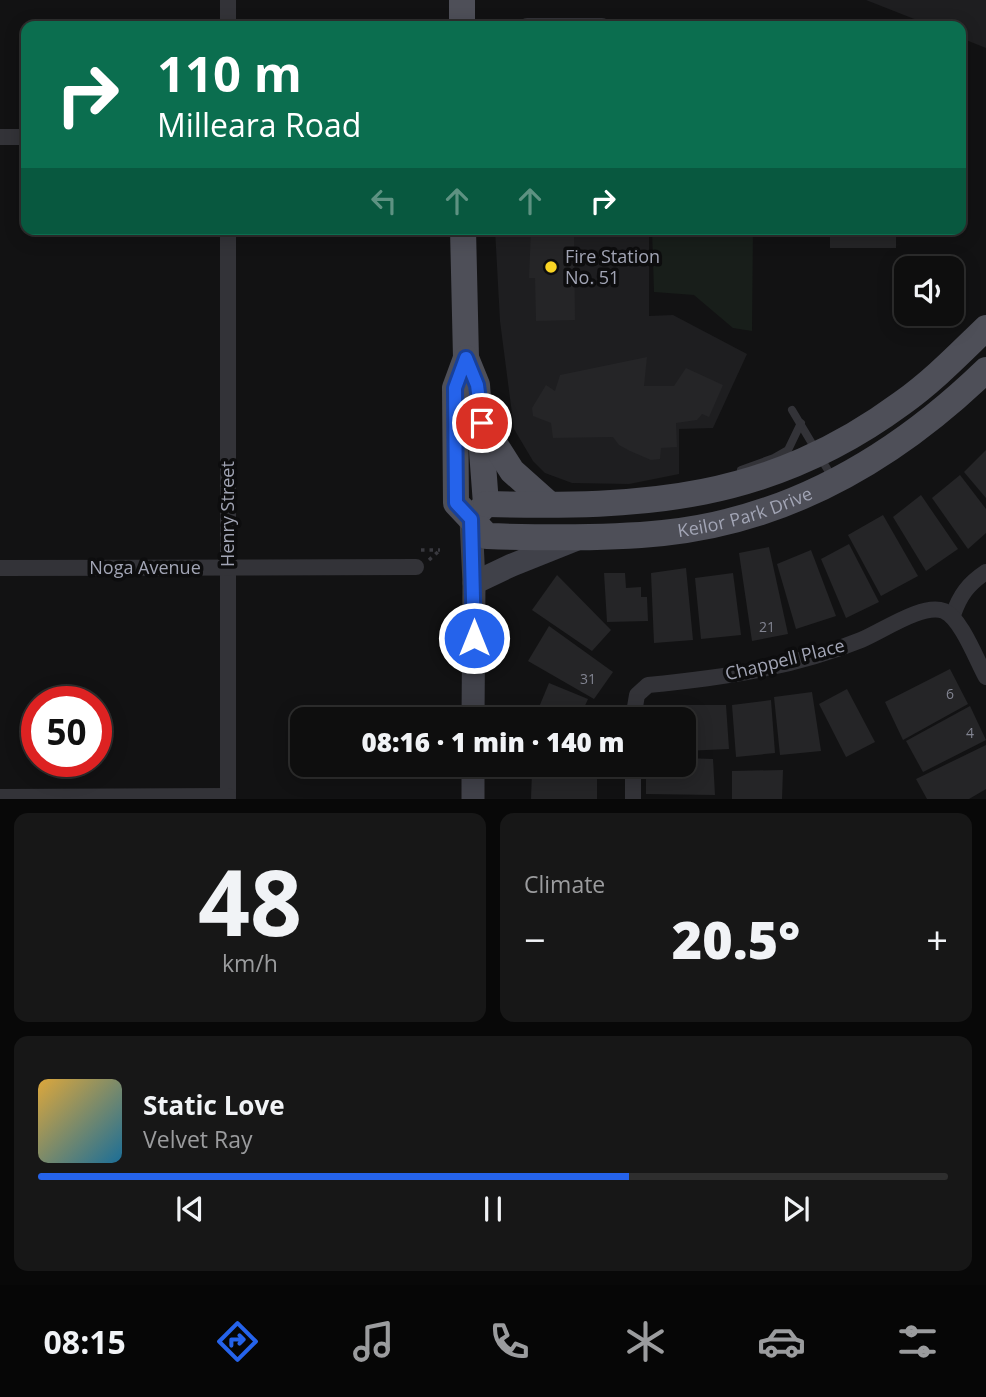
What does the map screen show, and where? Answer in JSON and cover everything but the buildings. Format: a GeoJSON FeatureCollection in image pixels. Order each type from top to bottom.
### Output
{"type":"FeatureCollection","features":[{"type":"Feature","properties":{"kind":"main road"},"geometry":{"type":"LineString","coordinates":[[462,0],[462,21]]}},
{"type":"Feature","properties":{"kind":"main road"},"geometry":{"type":"LineString","coordinates":[[463,235],[466,358],[477,385],[482,423],[474,583],[474,707]]}},
{"type":"Feature","properties":{"kind":"main road","name":"Keilor Park Drive"},"geometry":{"type":"LineString","coordinates":[[986,328],[905,402],[865,429],[818,455],[732,486],[646,502],[549,504],[478,512],[486,536],[584,537],[663,533],[729,521],[784,503],[835,481],[895,447],[986,370]]}},
{"type":"Feature","properties":{"kind":"main road"},"geometry":{"type":"LineString","coordinates":[[466,358],[455,388],[456,503],[478,512]]}},
{"type":"Feature","properties":{"kind":"main road"},"geometry":{"type":"LineString","coordinates":[[482,423],[512,471],[549,504]]}},
{"type":"Feature","properties":{"kind":"main road"},"geometry":{"type":"LineString","coordinates":[[474,583],[584,537]]}},
{"type":"Feature","properties":{"kind":"main road"},"geometry":{"type":"LineString","coordinates":[[473,777],[473,799]]}},
{"type":"Feature","properties":{"kind":"street"},"geometry":{"type":"LineString","coordinates":[[228,0],[228,21]]}},
{"type":"Feature","properties":{"kind":"street"},"geometry":{"type":"LineString","coordinates":[[0,137],[21,137]]}},
{"type":"Feature","properties":{"kind":"street","name":"Henry Street"},"geometry":{"type":"LineString","coordinates":[[228,235],[228,797]]}},
{"type":"Feature","properties":{"kind":"street","name":"Noga Avenue"},"geometry":{"type":"LineString","coordinates":[[0,568],[416,567]]}},
{"type":"Feature","properties":{"kind":"street"},"geometry":{"type":"LineString","coordinates":[[986,572],[970,583],[960,596],[953,615],[986,677]]}},
{"type":"Feature","properties":{"kind":"street","name":"Chappell Place"},"geometry":{"type":"LineString","coordinates":[[635,707],[637,695],[648,685],[751,673],[814,656],[861,640],[928,609],[953,615]]}},
{"type":"Feature","properties":{"kind":"street"},"geometry":{"type":"LineString","coordinates":[[633,777],[633,799]]}},
{"type":"Feature","properties":{"kind":"street"},"geometry":{"type":"LineString","coordinates":[[0,797],[228,797]]}},
{"type":"Feature","properties":{"kind":"lane"},"geometry":{"type":"LineString","coordinates":[[792,410],[835,481]]}},
{"type":"Feature","properties":{"kind":"lane"},"geometry":{"type":"LineString","coordinates":[[735,471],[774,458],[788,450],[801,423]]}},
{"type":"Feature","properties":{"kind":"lane"},"geometry":{"type":"LineString","coordinates":[[646,502],[679,486]]}},
{"type":"Feature","properties":{"kind":"shaded area"},"geometry":{"type":"Polygon","coordinates":[[[866,0],[986,0],[986,48],[966,40],[966,21],[919,21],[866,0]]]}},
{"type":"Feature","properties":{"kind":"shaded area"},"geometry":{"type":"Polygon","coordinates":[[[495,235],[649,235],[649,316],[673,315],[747,354],[713,428],[679,429],[679,474],[629,484],[572,483],[545,473],[533,461],[514,429],[500,321],[495,235]]]}},
{"type":"Feature","properties":{"kind":"shaded area"},"geometry":{"type":"Polygon","coordinates":[[[652,235],[753,235],[752,331],[733,328],[694,295],[654,292],[652,235]]]}},
{"type":"Feature","properties":{"kind":"place","name":"Fire Station No. 51"},"geometry":{"type":"Point","coordinates":[551,267]}},
{"type":"Feature","properties":{"kind":"route"},"geometry":{"type":"LineString","coordinates":[[474,638],[471,519],[456,503],[455,388],[466,358],[477,385],[482,423]]}}]}
